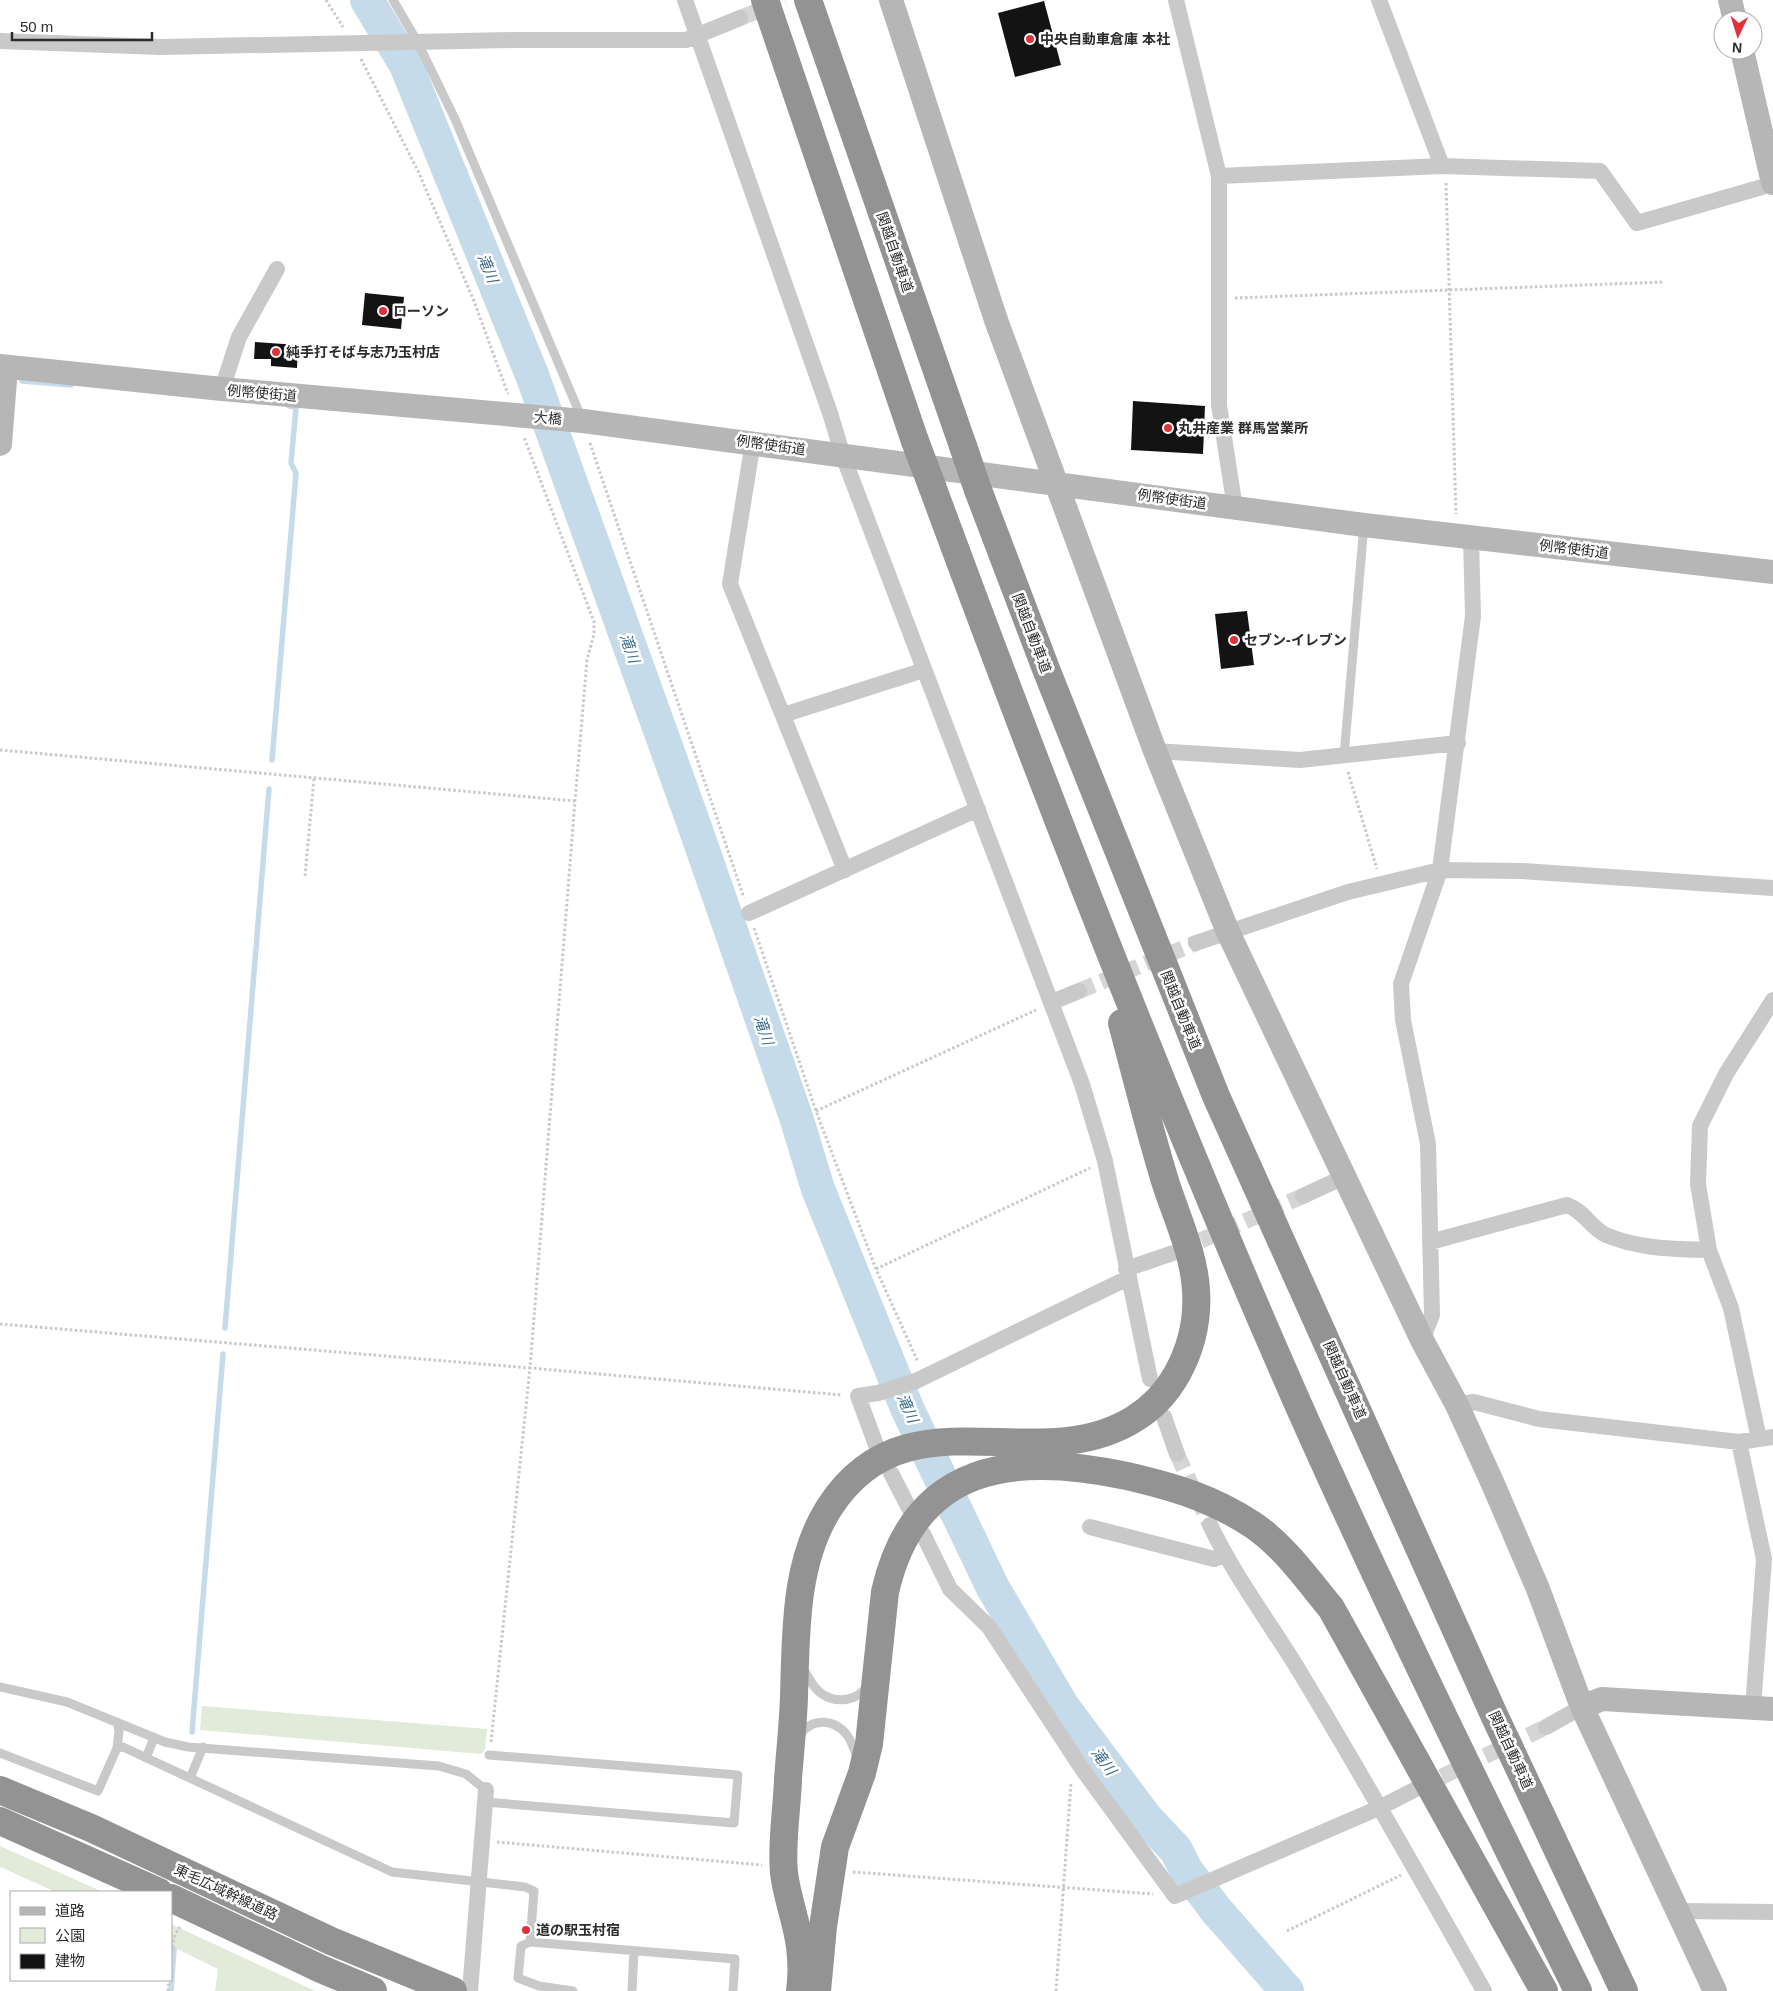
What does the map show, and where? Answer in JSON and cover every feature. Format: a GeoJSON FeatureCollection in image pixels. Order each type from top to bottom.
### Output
{"type":"FeatureCollection","features":[{"type":"Feature","properties":{"kind":"highway"},"geometry":{"type":"LineString","coordinates":[[764,0],[915,440],[1091,908],[1298,1403],[1452,1736],[1578,1991]]}},
{"type":"Feature","properties":{"kind":"highway","name":"関越自動車道"},"geometry":{"type":"LineString","coordinates":[[808,0],[978,490],[1060,705],[1216,1096],[1495,1717],[1624,1991]]}},
{"type":"Feature","properties":{"kind":"highway"},"geometry":{"type":"LineString","coordinates":[[800,1991],[802,1969],[800,1946],[784,1872],[789,1760],[801,1590],[806,1561],[815,1534],[830,1508],[846,1484],[884,1458],[916,1445],[963,1440],[1032,1444],[1061,1443],[1090,1439],[1119,1428],[1146,1412],[1170,1387],[1193,1342],[1197,1315],[1197,1296],[1192,1263],[1164,1179],[1091,908]]}},
{"type":"Feature","properties":{"kind":"highway"},"geometry":{"type":"LineString","coordinates":[[817,1991],[823,1927],[835,1847],[862,1773],[872,1726],[885,1592],[891,1567],[900,1544],[917,1520],[937,1498],[978,1474],[1014,1466],[1055,1466],[1098,1470],[1183,1489],[1221,1506],[1254,1526],[1285,1554],[1331,1608],[1544,1991]]}},
{"type":"Feature","properties":{"kind":"highway","name":"東毛広域幹線道路"},"geometry":{"type":"LineString","coordinates":[[0,1790],[83,1824],[331,1942],[452,1991]]}},
{"type":"Feature","properties":{"kind":"highway","name":"東毛広域幹線道路"},"geometry":{"type":"LineString","coordinates":[[0,1821],[157,1891]]}},
{"type":"Feature","properties":{"kind":"highway","name":"東毛広域幹線道路"},"geometry":{"type":"LineString","coordinates":[[172,1898],[321,1969],[373,1991]]}},
{"type":"Feature","properties":{"kind":"street"},"geometry":{"type":"LineString","coordinates":[[685,0],[843,456],[1082,1084],[1105,1161],[1150,1379]]}},
{"type":"Feature","properties":{"kind":"street"},"geometry":{"type":"LineString","coordinates":[[891,0],[996,320],[1156,751],[1228,932],[1346,1176],[1422,1340],[1457,1405],[1538,1588],[1582,1707],[1715,1991]]}},
{"type":"Feature","properties":{"kind":"street"},"geometry":{"type":"LineString","coordinates":[[1176,0],[1219,176],[1219,405],[1234,508]]}},
{"type":"Feature","properties":{"kind":"street"},"geometry":{"type":"LineString","coordinates":[[1379,0],[1442,166]]}},
{"type":"Feature","properties":{"kind":"street"},"geometry":{"type":"LineString","coordinates":[[0,41],[160,47],[356,44],[413,41],[686,40],[740,18]]}},
{"type":"Feature","properties":{"kind":"street"},"geometry":{"type":"LineString","coordinates":[[1219,176],[1442,166],[1600,171],[1637,223],[1773,184],[1744,60]]}},
{"type":"Feature","properties":{"kind":"street"},"geometry":{"type":"LineString","coordinates":[[222,389],[239,337],[277,269]]}},
{"type":"Feature","properties":{"kind":"street"},"geometry":{"type":"LineString","coordinates":[[0,444],[3,367]]}},
{"type":"Feature","properties":{"kind":"street","name":"例幣使街道"},"geometry":{"type":"LineString","coordinates":[[3,367],[520,416]]}},
{"type":"Feature","properties":{"kind":"street","name":"大橋"},"geometry":{"type":"LineString","coordinates":[[520,416],[577,420]]}},
{"type":"Feature","properties":{"kind":"street","name":"例幣使街道"},"geometry":{"type":"LineString","coordinates":[[577,420],[754,442],[843,456],[1364,525],[1773,572]]}},
{"type":"Feature","properties":{"kind":"street"},"geometry":{"type":"LineString","coordinates":[[754,442],[730,584],[845,870]]}},
{"type":"Feature","properties":{"kind":"street"},"geometry":{"type":"LineString","coordinates":[[1422,1340],[1432,1315],[1428,1144],[1402,1020],[1401,984],[1440,870],[1458,743],[1473,616],[1464,536]]}},
{"type":"Feature","properties":{"kind":"street"},"geometry":{"type":"LineString","coordinates":[[783,715],[924,670]]}},
{"type":"Feature","properties":{"kind":"street"},"geometry":{"type":"LineString","coordinates":[[1156,751],[1300,760],[1458,743]]}},
{"type":"Feature","properties":{"kind":"street"},"geometry":{"type":"LineString","coordinates":[[749,914],[978,809]]}},
{"type":"Feature","properties":{"kind":"street"},"geometry":{"type":"LineString","coordinates":[[1196,943],[1348,892],[1440,870],[1522,871],[1773,888]]}},
{"type":"Feature","properties":{"kind":"street"},"geometry":{"type":"LineString","coordinates":[[1052,1002],[1079,991]]}},
{"type":"Feature","properties":{"kind":"street"},"geometry":{"type":"LineString","coordinates":[[1457,1405],[1474,1402],[1539,1419],[1739,1442],[1766,1438],[1731,1308],[1709,1250],[1698,1184],[1700,1126],[1726,1074],[1773,1000]]}},
{"type":"Feature","properties":{"kind":"street"},"geometry":{"type":"LineString","coordinates":[[1303,1196],[1346,1176]]}},
{"type":"Feature","properties":{"kind":"street"},"geometry":{"type":"LineString","coordinates":[[1430,1242],[1568,1205],[1578,1209],[1605,1234],[1651,1248],[1709,1250]]}},
{"type":"Feature","properties":{"kind":"street"},"geometry":{"type":"LineString","coordinates":[[1173,1253],[1127,1274],[916,1381],[878,1393],[858,1396],[884,1458],[917,1520],[950,1589],[989,1627],[1083,1770],[1178,1894],[1381,1807],[1416,1789]]}},
{"type":"Feature","properties":{"kind":"street"},"geometry":{"type":"LineString","coordinates":[[1164,1417],[1177,1454]]}},
{"type":"Feature","properties":{"kind":"street"},"geometry":{"type":"LineString","coordinates":[[1546,1727],[1582,1707],[1602,1699],[1763,1708],[1764,1559],[1739,1442]]}},
{"type":"Feature","properties":{"kind":"street"},"geometry":{"type":"LineString","coordinates":[[1210,1525],[1224,1554],[1299,1671],[1381,1807],[1484,1991]]}},
{"type":"Feature","properties":{"kind":"street"},"geometry":{"type":"LineString","coordinates":[[1090,1527],[1214,1559],[1224,1554]]}},
{"type":"Feature","properties":{"kind":"street"},"geometry":{"type":"LineString","coordinates":[[470,1991],[485,1796]]}},
{"type":"Feature","properties":{"kind":"street"},"geometry":{"type":"LineString","coordinates":[[1677,1911],[1773,1912]]}},
{"type":"Feature","properties":{"kind":"lane"},"geometry":{"type":"LineString","coordinates":[[393,0],[487,190],[577,420]]}},
{"type":"Feature","properties":{"kind":"lane"},"geometry":{"type":"LineString","coordinates":[[1344,756],[1364,525]]}},
{"type":"Feature","properties":{"kind":"lane"},"geometry":{"type":"LineString","coordinates":[[796,1656],[821,1694],[832,1699],[846,1700],[856,1697],[865,1690],[876,1673]]}},
{"type":"Feature","properties":{"kind":"lane"},"geometry":{"type":"LineString","coordinates":[[0,1687],[67,1702],[165,1742],[203,1747],[439,1766],[466,1774],[485,1796],[734,1823],[738,1775],[489,1756]]}},
{"type":"Feature","properties":{"kind":"lane"},"geometry":{"type":"LineString","coordinates":[[0,1753],[98,1791],[117,1748],[119,1731],[116,1722]]}},
{"type":"Feature","properties":{"kind":"lane"},"geometry":{"type":"LineString","coordinates":[[789,1760],[792,1748],[805,1728],[818,1722],[830,1722],[848,1736],[862,1773]]}},
{"type":"Feature","properties":{"kind":"lane"},"geometry":{"type":"LineString","coordinates":[[146,1758],[154,1738]]}},
{"type":"Feature","properties":{"kind":"lane"},"geometry":{"type":"LineString","coordinates":[[190,1778],[203,1747]]}},
{"type":"Feature","properties":{"kind":"lane"},"geometry":{"type":"LineString","coordinates":[[117,1748],[122,1748],[146,1758],[392,1872],[525,1887],[534,1891],[530,1942]]}},
{"type":"Feature","properties":{"kind":"lane"},"geometry":{"type":"LineString","coordinates":[[573,1991],[539,1986],[518,1978],[521,1946],[530,1942],[734,1960],[732,1991]]}},
{"type":"Feature","properties":{"kind":"lane"},"geometry":{"type":"LineString","coordinates":[[632,1991],[634,1951]]}},
{"type":"Feature","properties":{"kind":"path"},"geometry":{"type":"LineString","coordinates":[[326,0],[356,44],[418,171],[474,301],[520,416],[594,622],[594,634],[587,660],[530,1368],[489,1756]]}},
{"type":"Feature","properties":{"kind":"path"},"geometry":{"type":"LineString","coordinates":[[1442,166],[1446,177],[1449,290],[1464,536]]}},
{"type":"Feature","properties":{"kind":"path"},"geometry":{"type":"LineString","coordinates":[[1218,298],[1664,282]]}},
{"type":"Feature","properties":{"kind":"path"},"geometry":{"type":"LineString","coordinates":[[0,750],[575,801]]}},
{"type":"Feature","properties":{"kind":"path"},"geometry":{"type":"LineString","coordinates":[[1344,756],[1381,884]]}},
{"type":"Feature","properties":{"kind":"path"},"geometry":{"type":"LineString","coordinates":[[304,876],[314,778]]}},
{"type":"Feature","properties":{"kind":"path"},"geometry":{"type":"LineString","coordinates":[[816,1111],[1052,1002]]}},
{"type":"Feature","properties":{"kind":"path"},"geometry":{"type":"LineString","coordinates":[[876,1269],[1105,1161]]}},
{"type":"Feature","properties":{"kind":"path"},"geometry":{"type":"LineString","coordinates":[[0,1324],[858,1396]]}},
{"type":"Feature","properties":{"kind":"path"},"geometry":{"type":"LineString","coordinates":[[1056,1991],[1071,1783],[1083,1770]]}},
{"type":"Feature","properties":{"kind":"path"},"geometry":{"type":"LineString","coordinates":[[483,1841],[770,1865]]}},
{"type":"Feature","properties":{"kind":"path"},"geometry":{"type":"LineString","coordinates":[[1287,1931],[1415,1868]]}},
{"type":"Feature","properties":{"kind":"path"},"geometry":{"type":"LineString","coordinates":[[852,1872],[1178,1894]]}},
{"type":"Feature","properties":{"kind":"path"},"geometry":{"type":"LineString","coordinates":[[172,1948],[175,1934],[182,1924]]}},
{"type":"Feature","properties":{"kind":"green space"},"geometry":{"type":"Polygon","coordinates":[[[202,1706],[487,1729],[485,1750],[481,1754],[200,1730],[202,1706]]]}},
{"type":"Feature","properties":{"kind":"green space"},"geometry":{"type":"Polygon","coordinates":[[[0,1846],[101,1891],[54,1891],[0,1867],[0,1846]]]}},
{"type":"Feature","properties":{"kind":"green space"},"geometry":{"type":"Polygon","coordinates":[[[172,1924],[315,1991],[215,1991],[218,1969],[172,1946],[172,1924]]]}},
{"type":"Feature","properties":{"kind":"building","name":"中央自動車倉庫 本社"},"geometry":{"type":"Polygon","coordinates":[[[1044,1],[1061,65],[1015,77],[998,13],[1044,1]]]}},
{"type":"Feature","properties":{"kind":"building"},"geometry":{"type":"Polygon","coordinates":[[[365,293],[404,297],[401,329],[362,325],[365,293]]]}},
{"type":"Feature","properties":{"kind":"building","name":"純手打そば与志乃玉村店"},"geometry":{"type":"Polygon","coordinates":[[[255,342],[298,345],[297,368],[271,366],[271,359],[254,359],[255,342]]]}},
{"type":"Feature","properties":{"kind":"building","name":"丸井産業 群馬営業所"},"geometry":{"type":"Polygon","coordinates":[[[1133,401],[1205,406],[1203,454],[1131,450],[1133,401]]]}},
{"type":"Feature","properties":{"kind":"building","name":"セブン-イレブン"},"geometry":{"type":"Polygon","coordinates":[[[1247,611],[1254,665],[1221,669],[1215,614],[1247,611]]]}},
{"type":"Feature","properties":{"kind":"waterway","name":"滝川"},"geometry":{"type":"LineString","coordinates":[[367,0],[406,65],[532,375],[691,816],[796,1117],[818,1189],[907,1408],[993,1588],[1063,1707],[1146,1818],[1176,1850],[1186,1870],[1216,1910],[1287,1991]]}},
{"type":"Feature","properties":{"kind":"waterway"},"geometry":{"type":"LineString","coordinates":[[22,381],[71,385]]}},
{"type":"Feature","properties":{"kind":"waterway"},"geometry":{"type":"LineString","coordinates":[[272,760],[296,473],[291,463],[296,407],[289,406]]}},
{"type":"Feature","properties":{"kind":"waterway"},"geometry":{"type":"LineString","coordinates":[[225,1328],[269,789]]}},
{"type":"Feature","properties":{"kind":"waterway"},"geometry":{"type":"LineString","coordinates":[[192,1732],[223,1354]]}},
{"type":"Feature","properties":{"kind":"waterway"},"geometry":{"type":"LineString","coordinates":[[172,1977],[174,1949]]}},
{"type":"Feature","properties":{"kind":"waterway"},"geometry":{"type":"LineString","coordinates":[[171,1991],[172,1981]]}},
{"type":"Feature","properties":{"kind":"tunnel"},"geometry":{"type":"LineString","coordinates":[[740,18],[785,0]]}},
{"type":"Feature","properties":{"kind":"tunnel"},"geometry":{"type":"LineString","coordinates":[[1079,991],[1196,943]]}},
{"type":"Feature","properties":{"kind":"tunnel"},"geometry":{"type":"LineString","coordinates":[[1179,1250],[1303,1196]]}},
{"type":"Feature","properties":{"kind":"tunnel"},"geometry":{"type":"LineString","coordinates":[[1177,1454],[1210,1525]]}},
{"type":"Feature","properties":{"kind":"tunnel"},"geometry":{"type":"LineString","coordinates":[[1420,1787],[1546,1727]]}},
{"type":"Feature","properties":{"kind":"place","name":"中央自動車倉庫 本社"},"geometry":{"type":"Point","coordinates":[1030,39]}},
{"type":"Feature","properties":{"kind":"place","name":"ローソン"},"geometry":{"type":"Point","coordinates":[383,311]}},
{"type":"Feature","properties":{"kind":"place","name":"純手打そば与志乃玉村店"},"geometry":{"type":"Point","coordinates":[276,352]}},
{"type":"Feature","properties":{"kind":"place","name":"丸井産業 群馬営業所"},"geometry":{"type":"Point","coordinates":[1168,428]}},
{"type":"Feature","properties":{"kind":"place","name":"セブン-イレブン"},"geometry":{"type":"Point","coordinates":[1234,640]}},
{"type":"Feature","properties":{"kind":"place","name":"道の駅玉村宿"},"geometry":{"type":"Point","coordinates":[526,1930]}}]}
